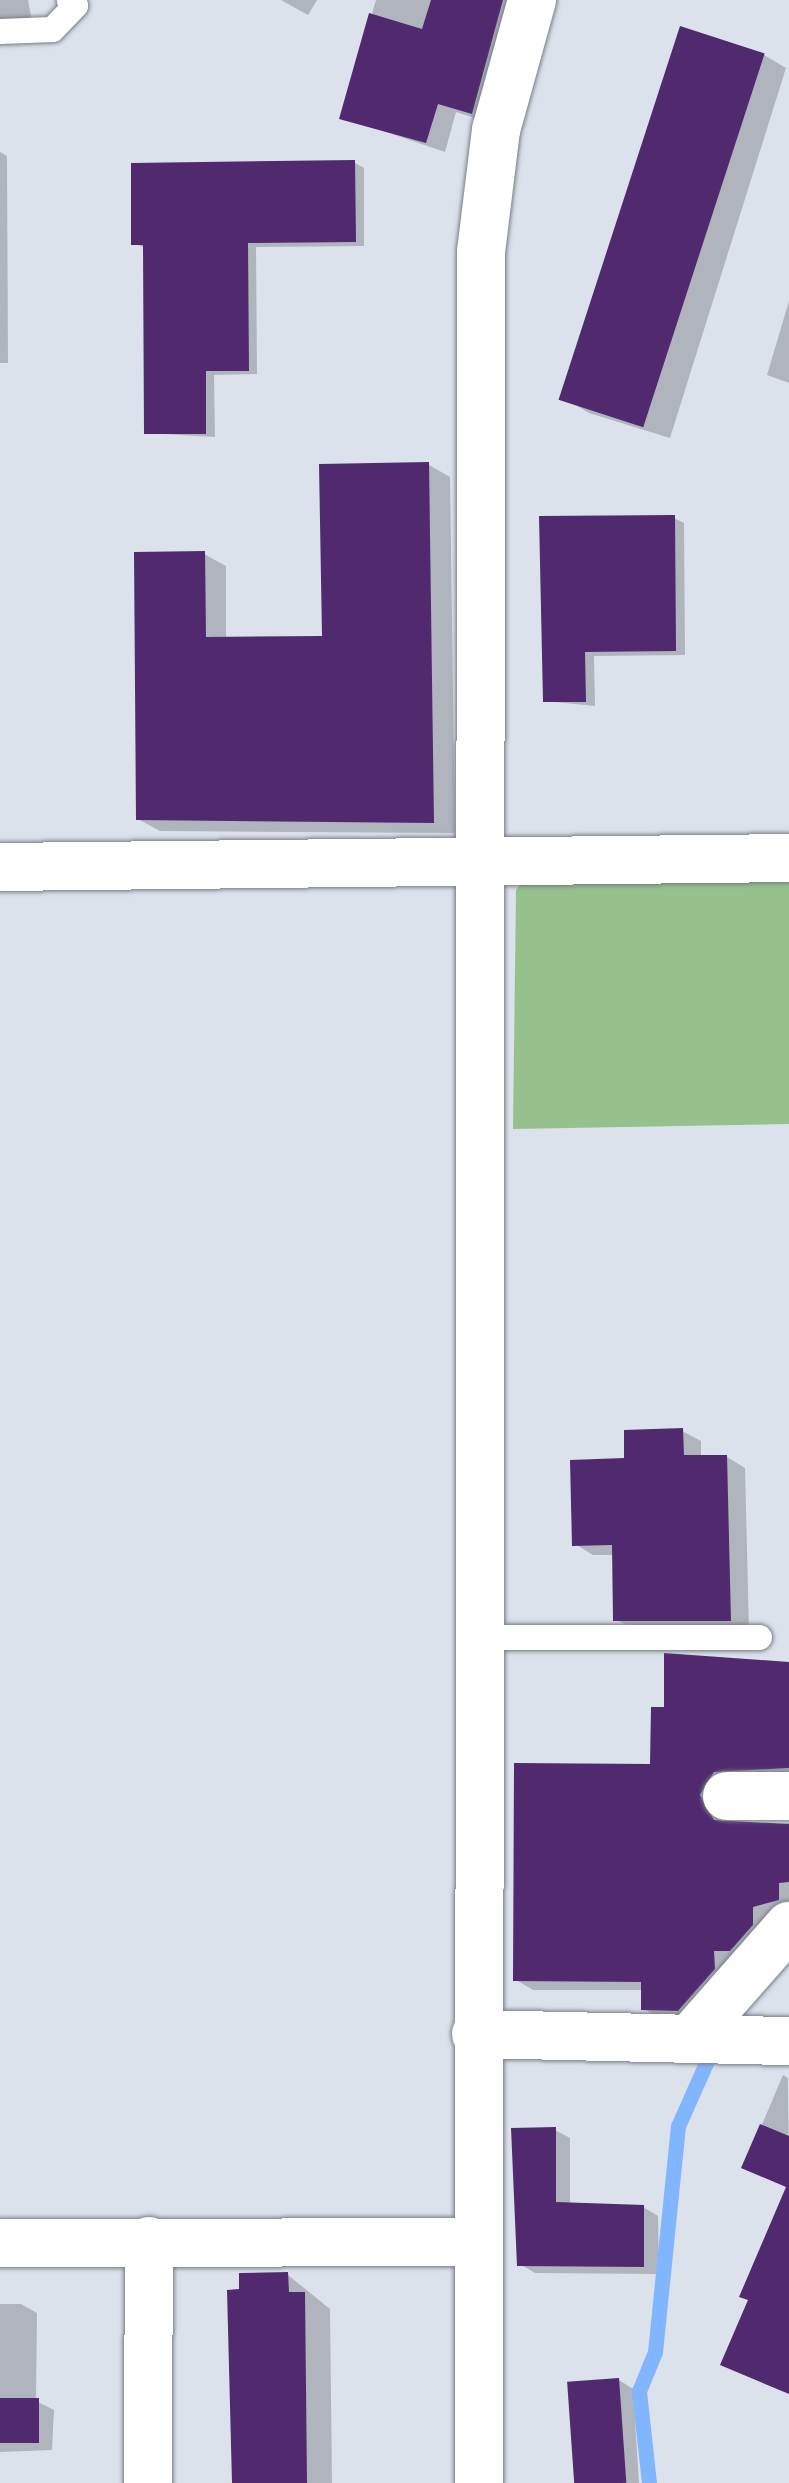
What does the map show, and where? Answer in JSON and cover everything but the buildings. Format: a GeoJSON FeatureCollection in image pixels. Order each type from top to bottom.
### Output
{"type":"FeatureCollection","features":[{"type":"Feature","properties":{"kind":"street"},"geometry":{"type":"LineString","coordinates":[[479,2483],[476,2034],[480,252],[496,130],[532,0]]}},
{"type":"Feature","properties":{"kind":"street"},"geometry":{"type":"LineString","coordinates":[[0,867],[789,858]]}},
{"type":"Feature","properties":{"kind":"street"},"geometry":{"type":"LineString","coordinates":[[726,1796],[789,1796]]}},
{"type":"Feature","properties":{"kind":"street"},"geometry":{"type":"LineString","coordinates":[[694,2034],[789,1926]]}},
{"type":"Feature","properties":{"kind":"street"},"geometry":{"type":"LineString","coordinates":[[476,2034],[694,2034],[789,2041]]}},
{"type":"Feature","properties":{"kind":"street"},"geometry":{"type":"LineString","coordinates":[[148,2483],[149,2241]]}},
{"type":"Feature","properties":{"kind":"street"},"geometry":{"type":"LineString","coordinates":[[0,2243],[477,2242]]}},
{"type":"Feature","properties":{"kind":"lane"},"geometry":{"type":"LineString","coordinates":[[0,31],[52,29],[75,5],[70,0]]}},
{"type":"Feature","properties":{"kind":"lane"},"geometry":{"type":"LineString","coordinates":[[479,1638],[759,1637]]}},
{"type":"Feature","properties":{"kind":"green space"},"geometry":{"type":"Polygon","coordinates":[[[526,876],[789,876],[789,1124],[513,1129],[516,890],[526,876]]]}},
{"type":"Feature","properties":{"kind":"waterway"},"geometry":{"type":"LineString","coordinates":[[649,2483],[639,2391],[655,2352],[678,2126],[711,2052]]}}]}
